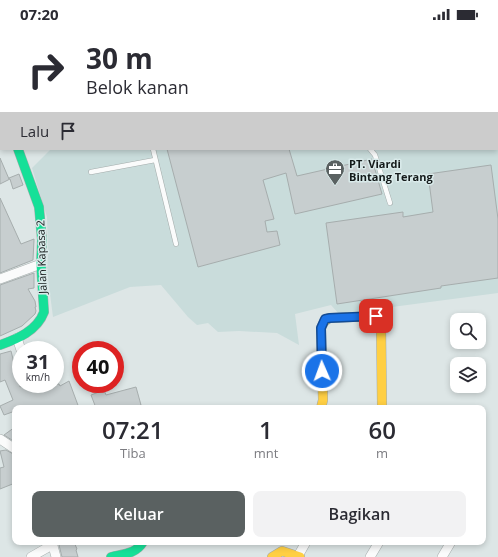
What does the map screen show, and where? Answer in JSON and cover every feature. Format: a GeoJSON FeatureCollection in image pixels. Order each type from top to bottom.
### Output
{"type":"FeatureCollection","features":[{"type":"Feature","properties":{"kind":"street","name":"Jalan Kapasa 2"},"geometry":{"type":"LineString","coordinates":[[0,345],[17,338],[38,324],[43,318],[41,264],[42,240],[39,207],[18,150]]}},
{"type":"Feature","properties":{"kind":"street"},"geometry":{"type":"LineString","coordinates":[[0,279],[41,264]]}},
{"type":"Feature","properties":{"kind":"street"},"geometry":{"type":"LineString","coordinates":[[322,405],[323,400],[322,322],[325,319],[330,318],[376,316],[382,323],[382,405]]}},
{"type":"Feature","properties":{"kind":"street"},"geometry":{"type":"LineString","coordinates":[[0,439],[12,447]]}},
{"type":"Feature","properties":{"kind":"street"},"geometry":{"type":"LineString","coordinates":[[31,557],[50,545]]}},
{"type":"Feature","properties":{"kind":"street"},"geometry":{"type":"LineString","coordinates":[[52,545],[56,557]]}},
{"type":"Feature","properties":{"kind":"street"},"geometry":{"type":"LineString","coordinates":[[112,557],[137,550],[142,545]]}},
{"type":"Feature","properties":{"kind":"street"},"geometry":{"type":"LineString","coordinates":[[272,557],[282,551],[299,556],[304,545]]}},
{"type":"Feature","properties":{"kind":"street"},"geometry":{"type":"LineString","coordinates":[[370,557],[377,545]]}},
{"type":"Feature","properties":{"kind":"street"},"geometry":{"type":"LineString","coordinates":[[442,557],[449,545]]}},
{"type":"Feature","properties":{"kind":"lane"},"geometry":{"type":"LineString","coordinates":[[153,150],[176,244]]}},
{"type":"Feature","properties":{"kind":"lane"},"geometry":{"type":"LineString","coordinates":[[371,150],[375,155],[390,203]]}},
{"type":"Feature","properties":{"kind":"lane"},"geometry":{"type":"LineString","coordinates":[[90,172],[155,160]]}},
{"type":"Feature","properties":{"kind":"shaded area"},"geometry":{"type":"Polygon","coordinates":[[[50,150],[498,150],[498,293],[339,314],[331,305],[295,314],[299,345],[277,333],[239,331],[218,332],[208,323],[197,325],[188,317],[161,285],[130,287],[53,317],[47,271],[47,217],[32,168],[50,150]]]}},
{"type":"Feature","properties":{"kind":"building"},"geometry":{"type":"Polygon","coordinates":[[[167,150],[289,150],[297,176],[372,159],[382,194],[295,214],[286,173],[263,180],[274,219],[265,221],[267,232],[277,231],[280,245],[198,267],[167,150]]]}},
{"type":"Feature","properties":{"kind":"building"},"geometry":{"type":"Polygon","coordinates":[[[0,158],[9,179],[19,174],[23,185],[13,189],[10,179],[0,184],[0,158]]]}},
{"type":"Feature","properties":{"kind":"building"},"geometry":{"type":"Polygon","coordinates":[[[491,165],[498,219],[498,278],[337,304],[326,223],[403,212],[403,217],[433,212],[428,174],[491,165]]]}},
{"type":"Feature","properties":{"kind":"building"},"geometry":{"type":"Polygon","coordinates":[[[0,198],[21,244],[34,240],[33,260],[0,273],[0,198]]]}},
{"type":"Feature","properties":{"kind":"building"},"geometry":{"type":"Polygon","coordinates":[[[34,273],[34,288],[28,289],[35,301],[35,314],[22,326],[0,336],[0,285],[34,273]]]}},
{"type":"Feature","properties":{"kind":"building"},"geometry":{"type":"Polygon","coordinates":[[[11,351],[12,393],[64,393],[64,384],[69,381],[72,393],[73,393],[78,405],[12,405],[12,412],[4,415],[0,406],[13,400],[5,380],[0,382],[0,354],[11,351]]]}},
{"type":"Feature","properties":{"kind":"building"},"geometry":{"type":"Polygon","coordinates":[[[136,387],[141,405],[95,405],[91,395],[96,393],[105,393],[106,395],[124,393],[124,390],[136,387]]]}},
{"type":"Feature","properties":{"kind":"building"},"geometry":{"type":"Polygon","coordinates":[[[12,429],[12,440],[4,435],[12,429]]]}},
{"type":"Feature","properties":{"kind":"building"},"geometry":{"type":"Polygon","coordinates":[[[6,450],[12,453],[12,484],[0,489],[0,468],[4,467],[0,451],[6,450]]]}},
{"type":"Feature","properties":{"kind":"building"},"geometry":{"type":"Polygon","coordinates":[[[59,545],[75,545],[78,557],[62,557],[59,545]]]}},
{"type":"Feature","properties":{"kind":"traffic: fast"},"geometry":{"type":"LineString","coordinates":[[0,345],[26,333],[37,324],[44,312],[41,264],[42,240],[39,207],[18,150]]}},
{"type":"Feature","properties":{"kind":"traffic: fast"},"geometry":{"type":"LineString","coordinates":[[111,557],[133,551],[141,545]]}},
{"type":"Feature","properties":{"kind":"traffic: slow"},"geometry":{"type":"LineString","coordinates":[[322,405],[323,400],[321,328],[324,322],[329,318],[376,316],[380,319],[381,323],[382,405]]}},
{"type":"Feature","properties":{"kind":"traffic: slow"},"geometry":{"type":"LineString","coordinates":[[272,557],[282,551],[300,557]]}},
{"type":"Feature","properties":{"kind":"place","name":"PT. Viardi Bintang Terang"},"geometry":{"type":"Point","coordinates":[335,186]}},
{"type":"Feature","properties":{"kind":"route"},"geometry":{"type":"LineString","coordinates":[[322,371],[322,322],[325,319],[330,318],[376,316]]}}]}
